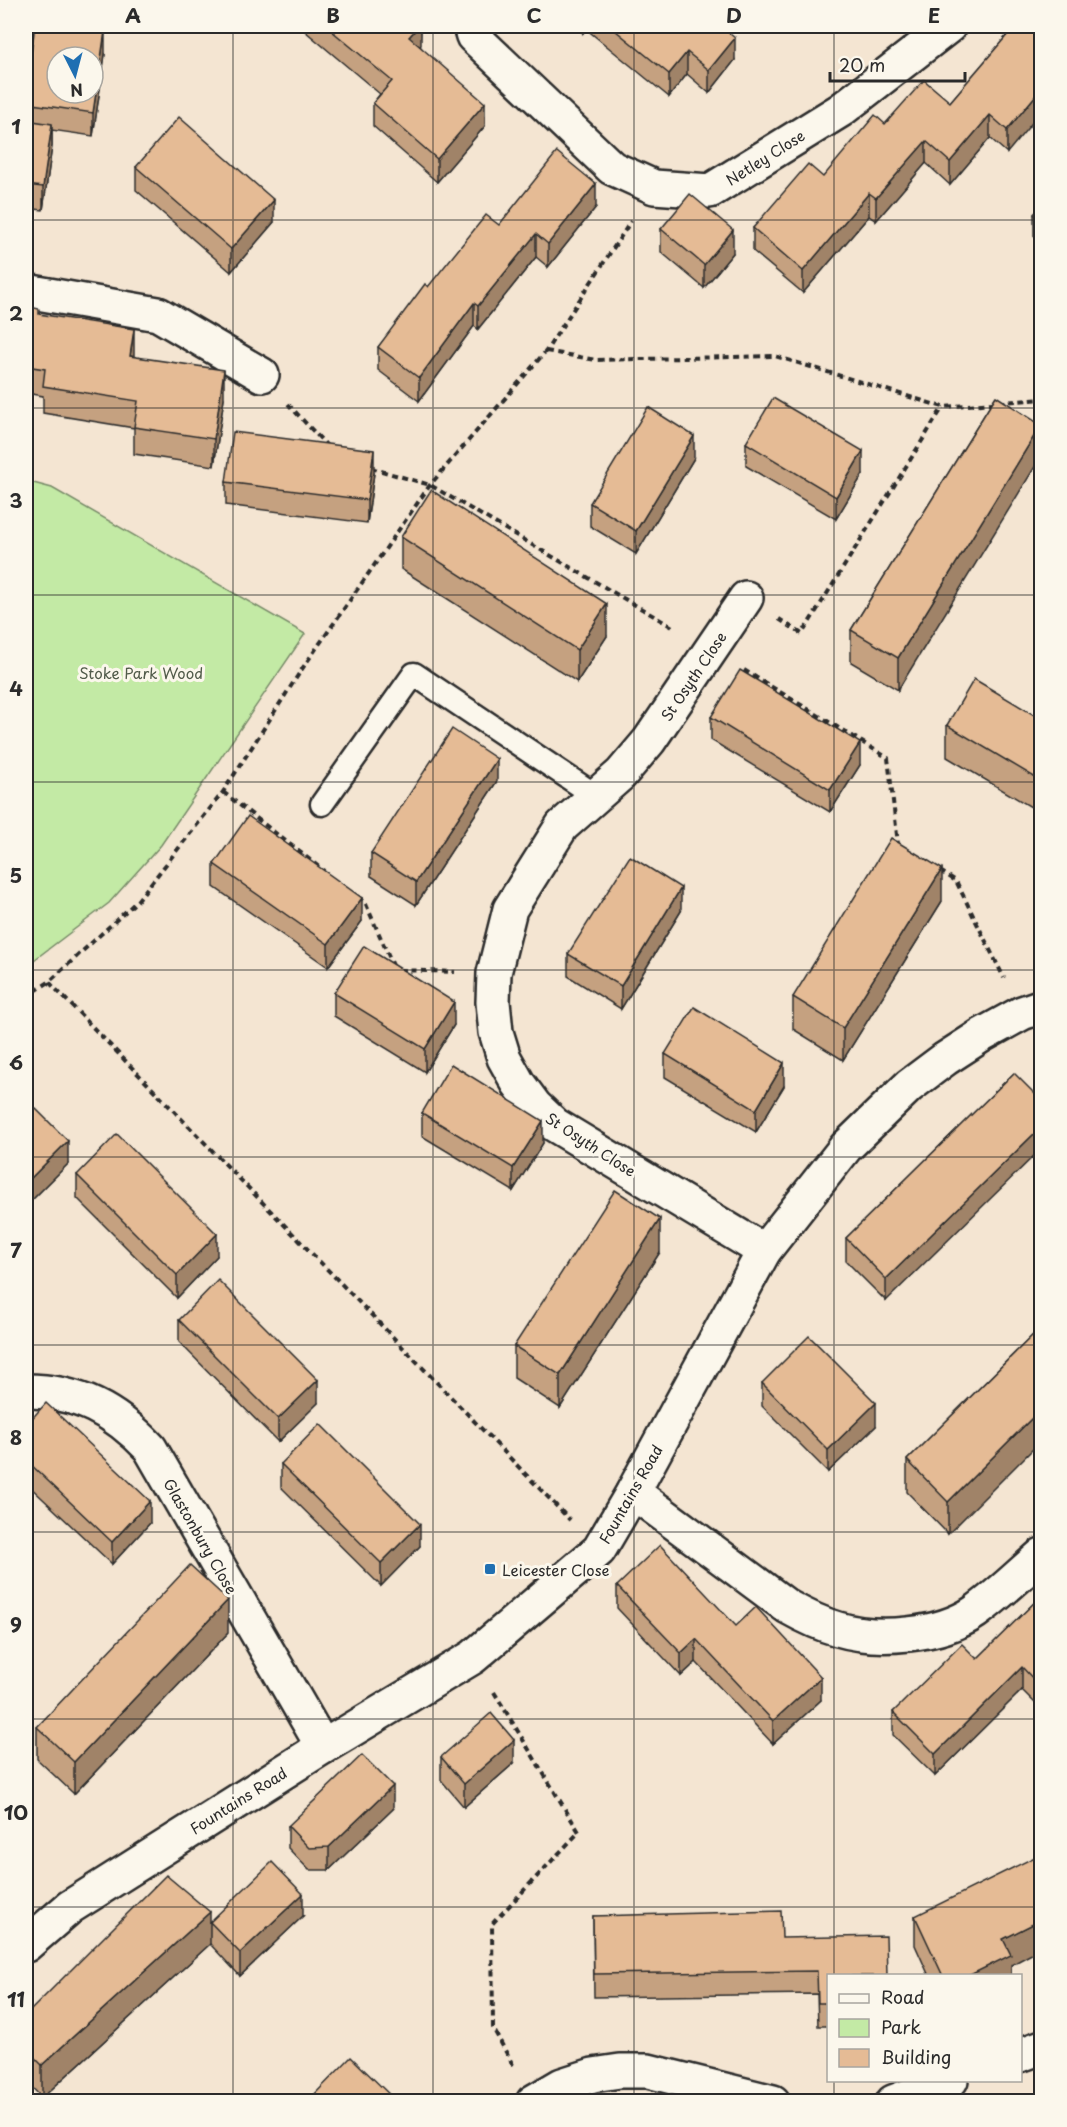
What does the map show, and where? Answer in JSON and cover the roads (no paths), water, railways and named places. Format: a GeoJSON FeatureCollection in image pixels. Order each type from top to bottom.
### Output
{"type":"FeatureCollection","features":[{"type":"Feature","properties":{"kind":"street","name":"Netley Close"},"geometry":{"type":"LineString","coordinates":[[470,26],[473,36],[612,168],[654,187],[710,191],[841,110],[949,26]]}},
{"type":"Feature","properties":{"kind":"street"},"geometry":{"type":"LineString","coordinates":[[26,291],[158,314],[262,375]]}},
{"type":"Feature","properties":{"kind":"street","name":"St Osyth Close"},"geometry":{"type":"LineString","coordinates":[[746,598],[649,741],[621,774],[562,826],[510,909],[494,973],[492,1002],[496,1032],[504,1058],[518,1083],[535,1106],[555,1125],[764,1251]]}},
{"type":"Feature","properties":{"kind":"street","name":"Fountains Road"},"geometry":{"type":"LineString","coordinates":[[26,1945],[70,1907],[323,1747],[473,1657],[599,1550],[764,1251],[846,1147],[909,1086],[945,1059],[982,1035],[1022,1013],[1041,1006]]}},
{"type":"Feature","properties":{"kind":"street","name":"Glastonbury Close"},"geometry":{"type":"LineString","coordinates":[[26,1391],[50,1392],[106,1411],[130,1427],[150,1448],[323,1747]]}},
{"type":"Feature","properties":{"kind":"street"},"geometry":{"type":"LineString","coordinates":[[633,1492],[788,1607],[839,1630],[894,1635],[922,1632],[949,1624],[974,1612],[1041,1555]]}},
{"type":"Feature","properties":{"kind":"street"},"geometry":{"type":"LineString","coordinates":[[1022,2054],[1041,2048]]}},
{"type":"Feature","properties":{"kind":"street"},"geometry":{"type":"LineString","coordinates":[[534,2101],[562,2085],[593,2074],[648,2071],[772,2102]]}},
{"type":"Feature","properties":{"kind":"street"},"geometry":{"type":"LineString","coordinates":[[893,2102],[946,2082]]}},
{"type":"Feature","properties":{"kind":"lane"},"geometry":{"type":"LineString","coordinates":[[322,804],[414,674],[596,796]]}},
{"type":"Feature","properties":{"kind":"place","name":"Leicester Close"},"geometry":{"type":"Point","coordinates":[490,1569]}},
{"type":"Feature","properties":{"kind":"park label","name":"Stoke Park Wood"},"geometry":{"type":"Point","coordinates":[141,672]}}]}
